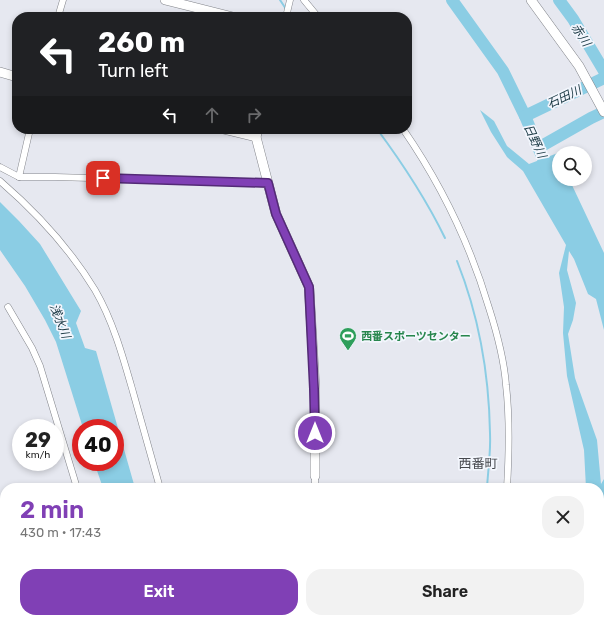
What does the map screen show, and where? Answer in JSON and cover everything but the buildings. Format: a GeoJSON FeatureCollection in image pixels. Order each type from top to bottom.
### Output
{"type":"FeatureCollection","features":[{"type":"Feature","properties":{"kind":"street"},"geometry":{"type":"LineString","coordinates":[[59,12],[63,0]]}},
{"type":"Feature","properties":{"kind":"street"},"geometry":{"type":"LineString","coordinates":[[165,0],[213,12]]}},
{"type":"Feature","properties":{"kind":"street"},"geometry":{"type":"LineString","coordinates":[[304,0],[314,12]]}},
{"type":"Feature","properties":{"kind":"street"},"geometry":{"type":"LineString","coordinates":[[531,0],[567,49],[585,77],[602,109]]}},
{"type":"Feature","properties":{"kind":"street"},"geometry":{"type":"LineString","coordinates":[[0,72],[12,76]]}},
{"type":"Feature","properties":{"kind":"street"},"geometry":{"type":"LineString","coordinates":[[19,177],[29,134]]}},
{"type":"Feature","properties":{"kind":"street"},"geometry":{"type":"LineString","coordinates":[[257,134],[276,214],[309,287],[314,389],[315,483]]}},
{"type":"Feature","properties":{"kind":"street"},"geometry":{"type":"LineString","coordinates":[[406,134],[446,200],[464,237],[480,279],[498,337],[506,384],[509,420],[507,483]]}},
{"type":"Feature","properties":{"kind":"street"},"geometry":{"type":"LineString","coordinates":[[0,167],[19,177],[268,183]]}},
{"type":"Feature","properties":{"kind":"street"},"geometry":{"type":"LineString","coordinates":[[0,180],[53,233],[77,263],[96,291],[113,328],[159,483]]}},
{"type":"Feature","properties":{"kind":"street"},"geometry":{"type":"LineString","coordinates":[[8,307],[32,348],[40,366],[75,483]]}},
{"type":"Feature","properties":{"kind":"water"},"geometry":{"type":"Polygon","coordinates":[[[480,110],[494,121],[507,146],[529,164],[552,155],[552,186],[572,186],[604,253],[604,330],[596,299],[588,294],[574,259],[569,251],[567,270],[576,303],[573,320],[568,334],[575,378],[597,440],[601,483],[586,483],[584,450],[567,376],[563,333],[564,307],[559,273],[566,245],[523,171],[507,157],[491,132],[480,110]]]}},
{"type":"Feature","properties":{"kind":"water","name":"浅水川"},"geometry":{"type":"Polygon","coordinates":[[[0,202],[40,244],[81,311],[76,323],[85,348],[96,351],[115,419],[80,419],[56,342],[25,286],[0,250],[0,202]]]}},
{"type":"Feature","properties":{"kind":"water"},"geometry":{"type":"Polygon","coordinates":[[[124,449],[134,483],[101,483],[97,471],[124,471],[124,449]]]}},
{"type":"Feature","properties":{"kind":"waterway"},"geometry":{"type":"LineString","coordinates":[[280,0],[286,9]]}},
{"type":"Feature","properties":{"kind":"waterway","name":"日野川"},"geometry":{"type":"LineString","coordinates":[[452,0],[503,71],[525,116],[549,173]]}},
{"type":"Feature","properties":{"kind":"waterway","name":"赤川"},"geometry":{"type":"LineString","coordinates":[[559,0],[573,19],[604,71]]}},
{"type":"Feature","properties":{"kind":"waterway","name":"石田川"},"geometry":{"type":"LineString","coordinates":[[525,116],[604,78]]}},
{"type":"Feature","properties":{"kind":"waterway"},"geometry":{"type":"LineString","coordinates":[[538,148],[604,112]]}},
{"type":"Feature","properties":{"kind":"waterway"},"geometry":{"type":"LineString","coordinates":[[381,134],[414,182],[445,238]]}},
{"type":"Feature","properties":{"kind":"waterway"},"geometry":{"type":"LineString","coordinates":[[457,261],[465,282],[477,324],[485,367],[488,389],[490,440],[487,483]]}},
{"type":"Feature","properties":{"kind":"place","name":"西番スポーツセンター"},"geometry":{"type":"Point","coordinates":[348,351]}},
{"type":"Feature","properties":{"kind":"district","name":"西番町"},"geometry":{"type":"Point","coordinates":[478,463]}},
{"type":"Feature","properties":{"kind":"route"},"geometry":{"type":"LineString","coordinates":[[103,178],[268,183],[276,214],[309,287],[315,433]]}}]}
